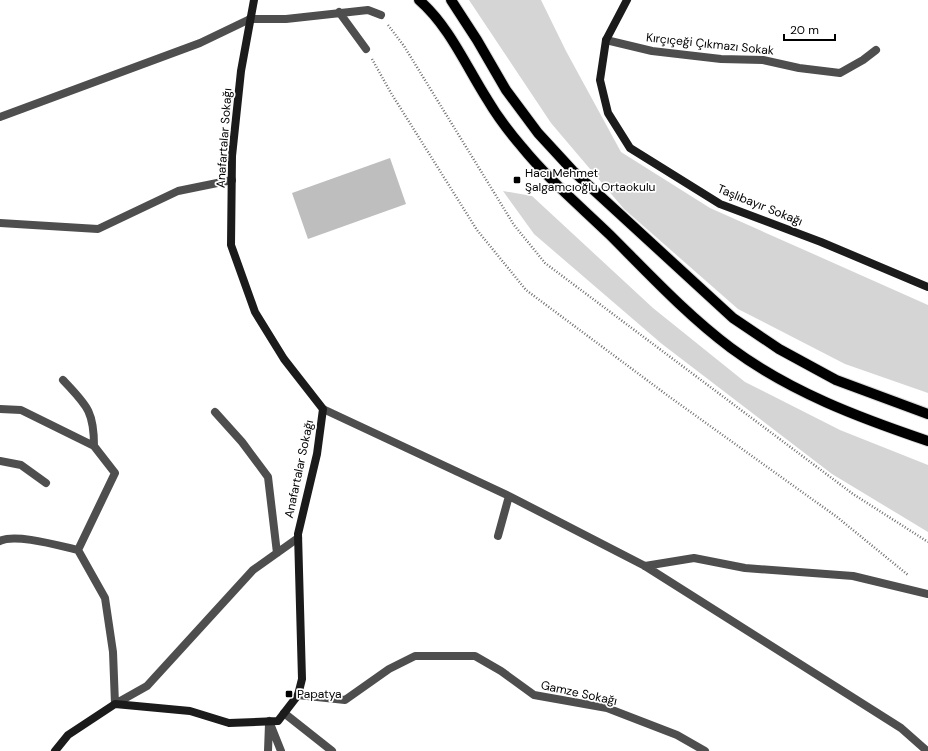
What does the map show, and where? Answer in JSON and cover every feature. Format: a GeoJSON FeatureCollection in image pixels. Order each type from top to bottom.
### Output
{"type":"FeatureCollection","features":[{"type":"Feature","properties":{"kind":"main road","name":"Anafartalar Sokağı"},"geometry":{"type":"LineString","coordinates":[[114,704],[190,711],[229,723],[278,721],[298,695],[302,679],[298,538],[317,454],[323,409],[284,359],[255,312],[231,245],[232,156],[241,72],[254,0]]}},
{"type":"Feature","properties":{"kind":"main road"},"geometry":{"type":"LineString","coordinates":[[419,0],[432,12],[459,52],[488,102],[522,147],[558,186],[609,234],[659,285],[726,344],[794,388],[862,418],[928,441]]}},
{"type":"Feature","properties":{"kind":"main road"},"geometry":{"type":"LineString","coordinates":[[450,0],[477,40],[506,90],[538,133],[573,171],[733,318],[779,349],[836,380],[928,414]]}},
{"type":"Feature","properties":{"kind":"main road","name":"Taşlıbayır Sokağı"},"geometry":{"type":"LineString","coordinates":[[627,0],[606,40],[600,80],[608,113],[630,148],[720,204],[821,242],[928,287]]}},
{"type":"Feature","properties":{"kind":"main road"},"geometry":{"type":"LineString","coordinates":[[55,751],[68,735],[114,704]]}},
{"type":"Feature","properties":{"kind":"street"},"geometry":{"type":"LineString","coordinates":[[0,117],[200,42],[250,19],[286,18],[368,10],[381,15]]}},
{"type":"Feature","properties":{"kind":"street"},"geometry":{"type":"LineString","coordinates":[[339,12],[366,49]]}},
{"type":"Feature","properties":{"kind":"street","name":"Kırçıçeği Çıkmazı Sokak"},"geometry":{"type":"LineString","coordinates":[[606,40],[652,51],[721,60],[763,60],[798,68],[840,73],[863,60],[876,50]]}},
{"type":"Feature","properties":{"kind":"street"},"geometry":{"type":"LineString","coordinates":[[0,223],[98,228],[178,191],[232,180]]}},
{"type":"Feature","properties":{"kind":"street"},"geometry":{"type":"LineString","coordinates":[[63,380],[88,407],[94,426],[94,446]]}},
{"type":"Feature","properties":{"kind":"street"},"geometry":{"type":"LineString","coordinates":[[0,409],[21,410],[94,446],[115,473],[78,550]]}},
{"type":"Feature","properties":{"kind":"street"},"geometry":{"type":"LineString","coordinates":[[323,409],[509,496],[645,566],[901,728],[928,751]]}},
{"type":"Feature","properties":{"kind":"street"},"geometry":{"type":"LineString","coordinates":[[215,412],[242,442],[268,477],[277,553]]}},
{"type":"Feature","properties":{"kind":"street"},"geometry":{"type":"LineString","coordinates":[[0,461],[21,465],[46,483]]}},
{"type":"Feature","properties":{"kind":"street"},"geometry":{"type":"LineString","coordinates":[[498,536],[509,496]]}},
{"type":"Feature","properties":{"kind":"street"},"geometry":{"type":"LineString","coordinates":[[0,541],[6,537],[49,543],[78,550],[105,598],[113,652],[114,704],[147,686],[253,570],[298,538]]}},
{"type":"Feature","properties":{"kind":"street"},"geometry":{"type":"LineString","coordinates":[[645,566],[694,558],[745,568],[853,576],[928,594]]}},
{"type":"Feature","properties":{"kind":"street","name":"Gamze Sokağı"},"geometry":{"type":"LineString","coordinates":[[298,695],[345,700],[389,669],[415,656],[475,656],[501,671],[534,695],[606,708],[677,735],[705,751]]}},
{"type":"Feature","properties":{"kind":"street"},"geometry":{"type":"LineString","coordinates":[[284,713],[332,751]]}},
{"type":"Feature","properties":{"kind":"street"},"geometry":{"type":"LineString","coordinates":[[268,751],[269,722]]}},
{"type":"Feature","properties":{"kind":"street"},"geometry":{"type":"LineString","coordinates":[[269,722],[281,751]]}},
{"type":"Feature","properties":{"kind":"path"},"geometry":{"type":"LineString","coordinates":[[381,15],[404,46],[514,225],[545,263],[853,494],[928,542]]}},
{"type":"Feature","properties":{"kind":"path"},"geometry":{"type":"LineString","coordinates":[[366,49],[391,93],[477,230],[526,290],[671,398],[837,517],[910,577]]}},
{"type":"Feature","properties":{"kind":"shaded area"},"geometry":{"type":"Polygon","coordinates":[[[469,0],[541,0],[566,51],[621,152],[710,208],[928,305],[928,393],[845,364],[738,309],[624,209],[551,123],[469,0]]]}},
{"type":"Feature","properties":{"kind":"shaded area"},"geometry":{"type":"Polygon","coordinates":[[[503,191],[532,196],[653,308],[745,382],[840,430],[928,465],[928,532],[832,474],[662,344],[534,234],[503,191]]]}},
{"type":"Feature","properties":{"kind":"building"},"geometry":{"type":"Polygon","coordinates":[[[390,158],[406,204],[308,239],[292,193],[390,158]]]}},
{"type":"Feature","properties":{"kind":"place","name":"Hacı Mehmet Şalgamcıoğlu Ortaokulu"},"geometry":{"type":"Point","coordinates":[517,180]}},
{"type":"Feature","properties":{"kind":"place","name":"Papatya"},"geometry":{"type":"Point","coordinates":[289,694]}}]}
